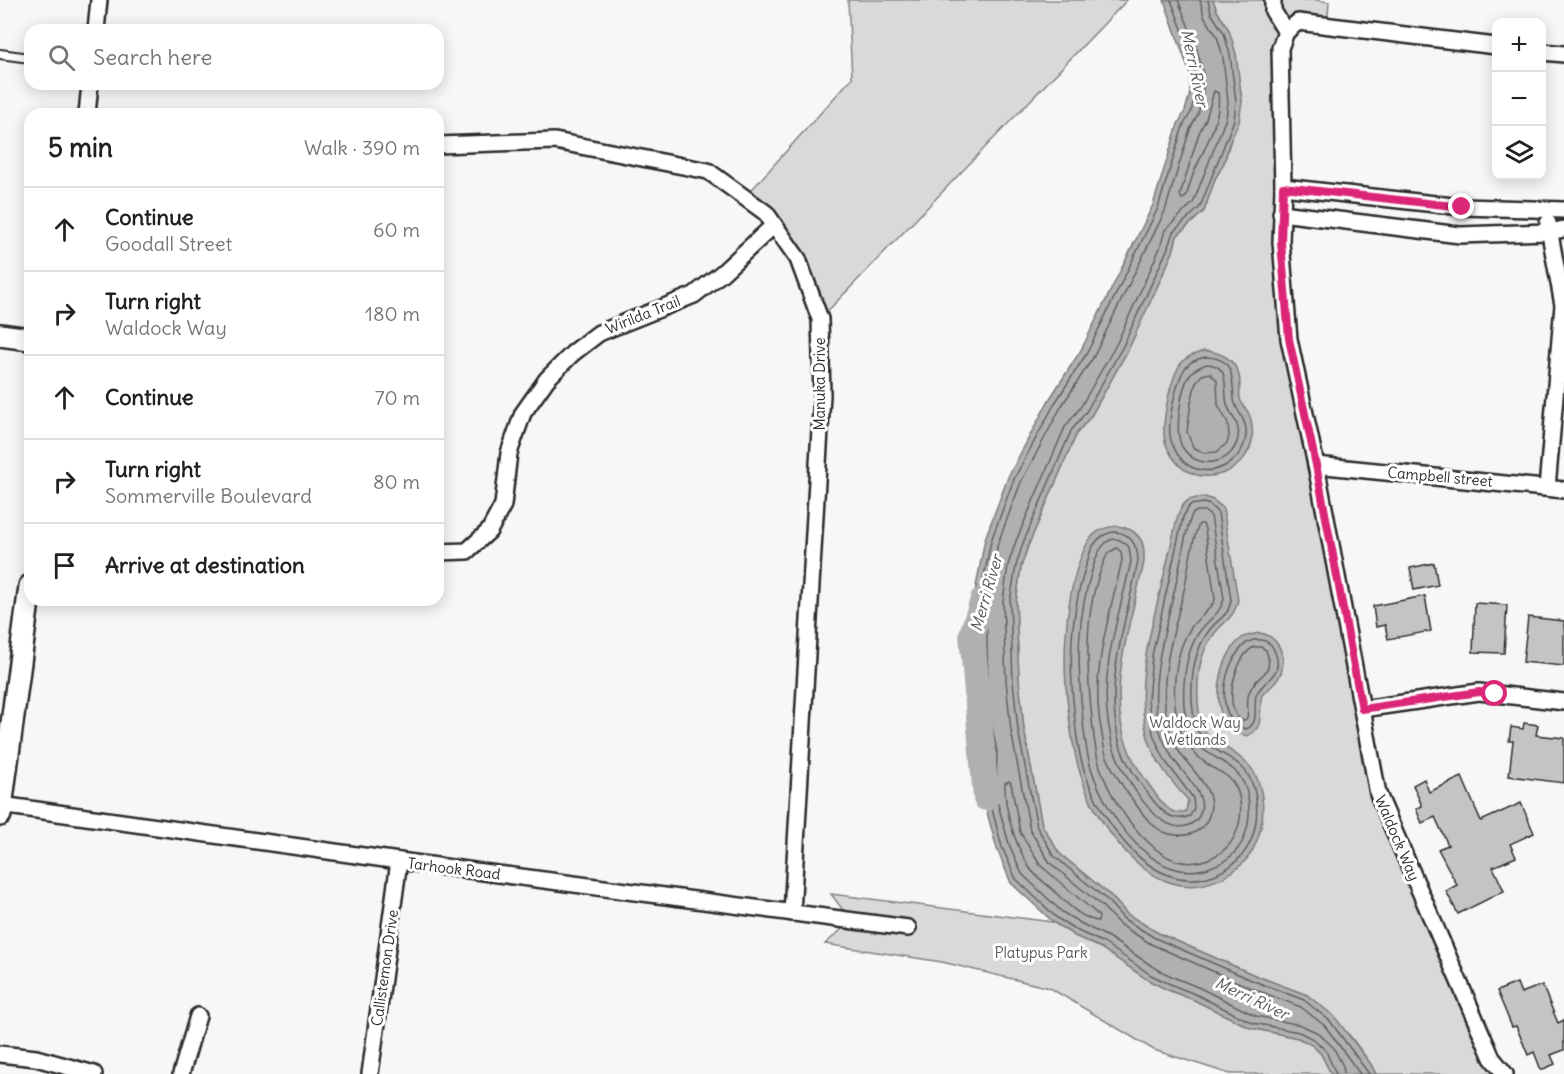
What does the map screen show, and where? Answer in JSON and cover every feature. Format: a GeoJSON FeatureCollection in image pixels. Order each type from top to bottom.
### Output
{"type":"FeatureCollection","features":[{"type":"Feature","properties":{"kind":"street"},"geometry":{"type":"LineString","coordinates":[[97,24],[99,0]]}},
{"type":"Feature","properties":{"kind":"street"},"geometry":{"type":"LineString","coordinates":[[1273,0],[1272,11],[1286,32],[1298,22],[1492,45]]}},
{"type":"Feature","properties":{"kind":"street","name":"Waldock Way"},"geometry":{"type":"LineString","coordinates":[[1286,32],[1280,48],[1283,187],[1281,213],[1289,339],[1316,465],[1378,794],[1492,1058],[1505,1074]]}},
{"type":"Feature","properties":{"kind":"street"},"geometry":{"type":"LineString","coordinates":[[1546,52],[1564,54]]}},
{"type":"Feature","properties":{"kind":"street"},"geometry":{"type":"LineString","coordinates":[[88,108],[89,90]]}},
{"type":"Feature","properties":{"kind":"street","name":"Manuka Drive"},"geometry":{"type":"LineString","coordinates":[[444,145],[555,141],[708,171],[766,213],[798,259],[820,319],[822,395],[792,913]]}},
{"type":"Feature","properties":{"kind":"street"},"geometry":{"type":"LineString","coordinates":[[1283,187],[1462,207],[1564,210]]}},
{"type":"Feature","properties":{"kind":"street"},"geometry":{"type":"LineString","coordinates":[[1546,210],[1557,231],[1563,305],[1546,488]]}},
{"type":"Feature","properties":{"kind":"street"},"geometry":{"type":"LineString","coordinates":[[1281,213],[1460,235],[1557,231]]}},
{"type":"Feature","properties":{"kind":"street","name":"Wirilda Trail"},"geometry":{"type":"LineString","coordinates":[[444,552],[467,551],[489,531],[503,505],[509,453],[523,413],[547,379],[573,353],[599,333],[694,295],[722,273],[774,225]]}},
{"type":"Feature","properties":{"kind":"street"},"geometry":{"type":"LineString","coordinates":[[0,335],[24,338]]}},
{"type":"Feature","properties":{"kind":"street","name":"Campbell street"},"geometry":{"type":"LineString","coordinates":[[1316,465],[1564,490]]}},
{"type":"Feature","properties":{"kind":"street"},"geometry":{"type":"LineString","coordinates":[[1,810],[5,741],[27,606]]}},
{"type":"Feature","properties":{"kind":"street"},"geometry":{"type":"LineString","coordinates":[[1362,709],[1479,692],[1564,702]]}},
{"type":"Feature","properties":{"kind":"street","name":"Tarhook Road"},"geometry":{"type":"LineString","coordinates":[[1,810],[908,928]]}},
{"type":"Feature","properties":{"kind":"street","name":"Callistemon Drive"},"geometry":{"type":"LineString","coordinates":[[370,1074],[399,861]]}},
{"type":"Feature","properties":{"kind":"street"},"geometry":{"type":"LineString","coordinates":[[181,1074],[198,1016]]}},
{"type":"Feature","properties":{"kind":"street"},"geometry":{"type":"LineString","coordinates":[[0,1054],[36,1058],[94,1074]]}},
{"type":"Feature","properties":{"kind":"lane"},"geometry":{"type":"LineString","coordinates":[[0,54],[24,57]]}},
{"type":"Feature","properties":{"kind":"green space"},"geometry":{"type":"Polygon","coordinates":[[[848,0],[1127,0],[820,319],[798,259],[744,198],[852,78],[848,0]]]}},
{"type":"Feature","properties":{"kind":"green space","name":"Waldock Way Wetlands"},"geometry":{"type":"Polygon","coordinates":[[[1213,0],[1329,2],[1327,26],[1298,22],[1286,32],[1289,339],[1378,794],[1505,1074],[1376,1074],[1351,1037],[1307,995],[1158,933],[1127,914],[1111,896],[1059,853],[1042,826],[1024,729],[1019,680],[1016,602],[1021,567],[1077,433],[1091,416],[1129,348],[1173,252],[1177,236],[1204,211],[1215,179],[1224,163],[1242,101],[1229,30],[1213,0]]]}},
{"type":"Feature","properties":{"kind":"green space","name":"Platypus Park"},"geometry":{"type":"Polygon","coordinates":[[[831,894],[1053,922],[1075,936],[1101,948],[1148,980],[1168,990],[1251,1028],[1298,1038],[1312,1045],[1321,1054],[1331,1074],[1230,1074],[1154,1050],[1050,988],[942,962],[825,944],[841,930],[843,910],[831,894]]]}},
{"type":"Feature","properties":{"kind":"water"},"geometry":{"type":"Polygon","coordinates":[[[1164,0],[1213,0],[1229,30],[1236,54],[1242,101],[1239,122],[1204,211],[1177,236],[1173,252],[1129,348],[1091,416],[1077,433],[1021,567],[1016,602],[1019,680],[1024,729],[1042,825],[1059,853],[1111,896],[1127,914],[1158,933],[1307,995],[1334,1016],[1376,1074],[1331,1074],[1321,1054],[1312,1045],[1298,1038],[1251,1028],[1168,990],[1148,980],[1101,948],[1075,936],[1053,922],[1011,883],[997,849],[983,798],[983,753],[975,712],[973,646],[974,597],[985,539],[1008,477],[1049,400],[1081,350],[1153,205],[1178,124],[1185,111],[1190,93],[1190,74],[1164,0]]]}},
{"type":"Feature","properties":{"kind":"water"},"geometry":{"type":"Polygon","coordinates":[[[1204,351],[1215,352],[1234,364],[1240,378],[1241,402],[1252,423],[1252,441],[1240,463],[1218,475],[1206,476],[1183,469],[1169,451],[1164,434],[1166,406],[1175,374],[1184,360],[1204,351]]]}},
{"type":"Feature","properties":{"kind":"water"},"geometry":{"type":"Polygon","coordinates":[[[1205,497],[1223,508],[1238,600],[1231,616],[1205,648],[1198,683],[1199,714],[1211,738],[1242,759],[1256,776],[1263,810],[1260,833],[1247,859],[1227,876],[1192,886],[1157,877],[1142,867],[1119,844],[1095,809],[1079,771],[1074,751],[1067,698],[1065,652],[1072,587],[1088,542],[1099,531],[1106,528],[1114,526],[1129,529],[1141,540],[1144,562],[1123,655],[1119,703],[1122,726],[1133,760],[1157,796],[1171,811],[1186,811],[1188,800],[1163,769],[1147,734],[1143,715],[1143,677],[1149,639],[1178,515],[1182,506],[1188,501],[1205,497]]]}},
{"type":"Feature","properties":{"kind":"water"},"geometry":{"type":"Polygon","coordinates":[[[1260,633],[1266,634],[1275,641],[1281,651],[1283,663],[1277,680],[1262,695],[1259,724],[1253,733],[1247,736],[1232,730],[1224,720],[1220,709],[1220,682],[1223,668],[1234,645],[1244,637],[1260,633]]]}},
{"type":"Feature","properties":{"kind":"building"},"geometry":{"type":"Polygon","coordinates":[[[1434,563],[1438,585],[1414,590],[1410,568],[1434,563]]]}},
{"type":"Feature","properties":{"kind":"building"},"geometry":{"type":"Polygon","coordinates":[[[1425,596],[1431,631],[1388,639],[1385,625],[1376,627],[1373,606],[1425,596]]]}},
{"type":"Feature","properties":{"kind":"building"},"geometry":{"type":"Polygon","coordinates":[[[1475,603],[1507,605],[1504,653],[1473,652],[1475,603]]]}},
{"type":"Feature","properties":{"kind":"building"},"geometry":{"type":"Polygon","coordinates":[[[1528,617],[1564,621],[1564,666],[1523,662],[1528,617]]]}},
{"type":"Feature","properties":{"kind":"building"},"geometry":{"type":"Polygon","coordinates":[[[1524,723],[1538,725],[1536,735],[1564,738],[1564,783],[1509,776],[1513,741],[1509,741],[1511,727],[1523,729],[1524,723]]]}},
{"type":"Feature","properties":{"kind":"building"},"geometry":{"type":"Polygon","coordinates":[[[1462,777],[1481,821],[1521,803],[1534,833],[1510,844],[1516,857],[1493,867],[1504,891],[1458,914],[1446,891],[1457,885],[1438,849],[1448,845],[1435,817],[1422,823],[1416,809],[1422,806],[1413,785],[1424,779],[1429,792],[1462,777]]]}},
{"type":"Feature","properties":{"kind":"building"},"geometry":{"type":"Polygon","coordinates":[[[1517,983],[1521,993],[1542,985],[1558,1023],[1564,1020],[1564,1050],[1551,1055],[1555,1064],[1541,1070],[1534,1052],[1528,1055],[1516,1026],[1512,1027],[1497,991],[1517,983]]]}},
{"type":"Feature","properties":{"kind":"waterway","name":"Merri River"},"geometry":{"type":"LineString","coordinates":[[983,600],[972,634],[986,798]]}},
{"type":"Feature","properties":{"kind":"route"},"geometry":{"type":"LineString","coordinates":[[1462,207],[1283,187],[1281,242],[1289,339],[1316,465],[1362,709],[1479,692],[1495,694]]}}]}
